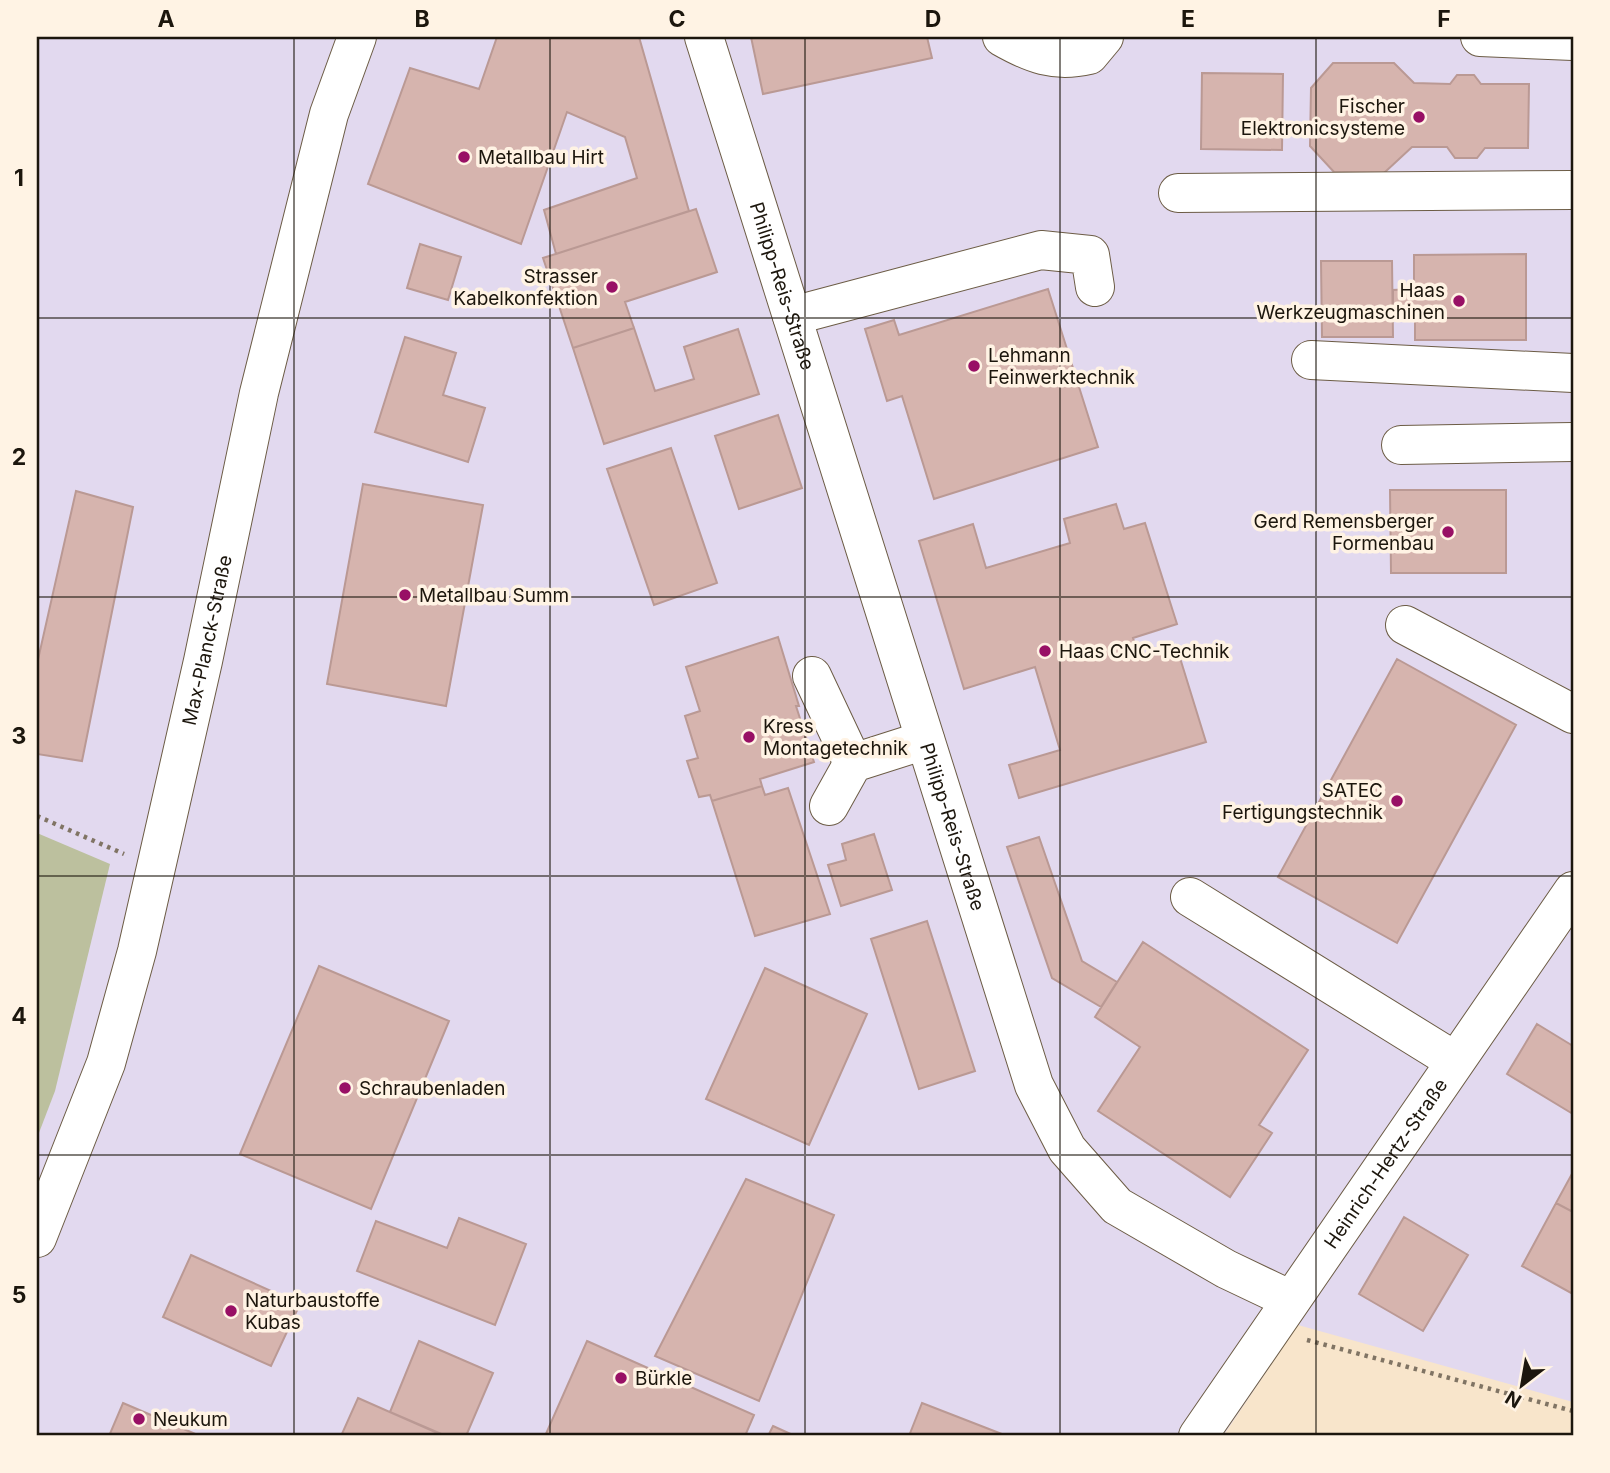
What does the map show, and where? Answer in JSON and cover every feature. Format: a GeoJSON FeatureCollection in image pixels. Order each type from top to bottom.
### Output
{"type":"FeatureCollection","features":[{"type":"Feature","properties":{"kind":"street","name":"Max-Planck-Straße"},"geometry":{"type":"LineString","coordinates":[[37,1238],[106,1063],[157,869],[259,393],[329,114],[358,37]]}},
{"type":"Feature","properties":{"kind":"street","name":"Philipp-Reis-Straße"},"geometry":{"type":"LineString","coordinates":[[704,37],[1034,1085],[1067,1149],[1117,1206],[1226,1269],[1291,1300]]}},
{"type":"Feature","properties":{"kind":"street"},"geometry":{"type":"LineString","coordinates":[[1002,37],[1057,60],[1089,55],[1104,37]]}},
{"type":"Feature","properties":{"kind":"street"},"geometry":{"type":"LineString","coordinates":[[1480,37],[1573,41]]}},
{"type":"Feature","properties":{"kind":"street"},"geometry":{"type":"LineString","coordinates":[[1178,193],[1573,190]]}},
{"type":"Feature","properties":{"kind":"street"},"geometry":{"type":"LineString","coordinates":[[792,316],[1041,250],[1090,255],[1095,287]]}},
{"type":"Feature","properties":{"kind":"street"},"geometry":{"type":"LineString","coordinates":[[1311,360],[1573,373]]}},
{"type":"Feature","properties":{"kind":"street"},"geometry":{"type":"LineString","coordinates":[[1401,445],[1573,442]]}},
{"type":"Feature","properties":{"kind":"street"},"geometry":{"type":"LineString","coordinates":[[1405,625],[1573,714]]}},
{"type":"Feature","properties":{"kind":"street"},"geometry":{"type":"LineString","coordinates":[[812,676],[853,763]]}},
{"type":"Feature","properties":{"kind":"street"},"geometry":{"type":"LineString","coordinates":[[829,806],[853,763],[925,740]]}},
{"type":"Feature","properties":{"kind":"street","name":"Heinrich-Hertz-Straße"},"geometry":{"type":"LineString","coordinates":[[1198,1436],[1573,891]]}},
{"type":"Feature","properties":{"kind":"street"},"geometry":{"type":"LineString","coordinates":[[1190,897],[1455,1061]]}},
{"type":"Feature","properties":{"kind":"path"},"geometry":{"type":"LineString","coordinates":[[37,816],[157,869]]}},
{"type":"Feature","properties":{"kind":"path"},"geometry":{"type":"LineString","coordinates":[[1269,1330],[1573,1411]]}},
{"type":"Feature","properties":{"kind":"shaded area"},"geometry":{"type":"Polygon","coordinates":[[[37,37],[1573,37],[1573,1402],[1298,1325],[1223,1436],[37,1436],[37,37]]]}},
{"type":"Feature","properties":{"kind":"green space"},"geometry":{"type":"Polygon","coordinates":[[[37,833],[110,864],[55,1091],[37,1138],[37,833]]]}},
{"type":"Feature","properties":{"kind":"building","name":"Metallbau Hirt"},"geometry":{"type":"Polygon","coordinates":[[[497,37],[639,37],[689,211],[556,254],[544,210],[637,178],[625,137],[567,112],[521,244],[368,184],[410,68],[479,89],[497,37]]]}},
{"type":"Feature","properties":{"kind":"building"},"geometry":{"type":"Polygon","coordinates":[[[751,37],[927,37],[932,58],[763,94],[751,37]]]}},
{"type":"Feature","properties":{"kind":"building","name":"Fischer Elektronicsysteme"},"geometry":{"type":"Polygon","coordinates":[[[1333,63],[1394,63],[1414,83],[1450,84],[1457,75],[1474,75],[1481,84],[1529,84],[1528,148],[1485,148],[1477,158],[1455,158],[1447,147],[1412,147],[1384,173],[1334,172],[1310,146],[1311,88],[1333,63]]]}},
{"type":"Feature","properties":{"kind":"building"},"geometry":{"type":"Polygon","coordinates":[[[1202,73],[1283,74],[1282,150],[1201,149],[1202,73]]]}},
{"type":"Feature","properties":{"kind":"building","name":"Strasser Kabelkonfektion"},"geometry":{"type":"Polygon","coordinates":[[[696,209],[717,272],[625,302],[634,328],[573,348],[543,258],[696,209]]]}},
{"type":"Feature","properties":{"kind":"building"},"geometry":{"type":"Polygon","coordinates":[[[420,244],[461,257],[448,300],[407,288],[420,244]]]}},
{"type":"Feature","properties":{"kind":"building","name":"Haas Werkzeugmaschinen"},"geometry":{"type":"Polygon","coordinates":[[[1526,254],[1526,340],[1415,340],[1415,312],[1393,312],[1393,290],[1414,289],[1414,255],[1526,254]]]}},
{"type":"Feature","properties":{"kind":"building"},"geometry":{"type":"Polygon","coordinates":[[[1321,261],[1392,261],[1393,337],[1322,337],[1321,261]]]}},
{"type":"Feature","properties":{"kind":"building","name":"Lehmann Feinwerktechnik"},"geometry":{"type":"Polygon","coordinates":[[[1048,289],[1098,447],[934,499],[902,396],[887,401],[865,329],[894,320],[899,335],[1048,289]]]}},
{"type":"Feature","properties":{"kind":"building"},"geometry":{"type":"Polygon","coordinates":[[[634,328],[655,391],[694,379],[684,347],[738,329],[759,394],[604,444],[573,348],[634,328]]]}},
{"type":"Feature","properties":{"kind":"building"},"geometry":{"type":"Polygon","coordinates":[[[405,337],[456,353],[443,395],[485,408],[468,462],[375,432],[405,337]]]}},
{"type":"Feature","properties":{"kind":"building"},"geometry":{"type":"Polygon","coordinates":[[[778,415],[802,488],[739,509],[715,436],[778,415]]]}},
{"type":"Feature","properties":{"kind":"building"},"geometry":{"type":"Polygon","coordinates":[[[671,448],[717,583],[654,605],[607,469],[671,448]]]}},
{"type":"Feature","properties":{"kind":"building","name":"Metallbau Summ"},"geometry":{"type":"Polygon","coordinates":[[[363,484],[483,505],[446,706],[327,684],[363,484]]]}},
{"type":"Feature","properties":{"kind":"building","name":"Gerd Remensberger Formenbau"},"geometry":{"type":"Polygon","coordinates":[[[1390,490],[1506,490],[1506,573],[1391,573],[1390,490]]]}},
{"type":"Feature","properties":{"kind":"building"},"geometry":{"type":"Polygon","coordinates":[[[76,491],[133,507],[82,761],[37,754],[37,664],[76,491]]]}},
{"type":"Feature","properties":{"kind":"building","name":"Haas CNC-Technik"},"geometry":{"type":"Polygon","coordinates":[[[1116,504],[1124,529],[1145,523],[1177,624],[1133,638],[1139,657],[1176,645],[1206,742],[1019,798],[1009,765],[1060,750],[1035,667],[964,689],[919,541],[973,524],[986,568],[1070,543],[1064,519],[1116,504]]]}},
{"type":"Feature","properties":{"kind":"building","name":"Kress Montagetechnik"},"geometry":{"type":"Polygon","coordinates":[[[778,637],[814,762],[760,779],[762,786],[712,801],[710,795],[699,797],[687,761],[698,758],[685,716],[700,711],[686,667],[778,637]]]}},
{"type":"Feature","properties":{"kind":"building","name":"SATEC Fertigungstechnik"},"geometry":{"type":"Polygon","coordinates":[[[1397,659],[1516,725],[1397,943],[1278,877],[1397,659]]]}},
{"type":"Feature","properties":{"kind":"building"},"geometry":{"type":"Polygon","coordinates":[[[762,786],[765,795],[788,788],[830,914],[755,936],[712,801],[762,786]]]}},
{"type":"Feature","properties":{"kind":"building"},"geometry":{"type":"Polygon","coordinates":[[[874,834],[892,890],[841,906],[828,865],[846,860],[842,844],[874,834]]]}},
{"type":"Feature","properties":{"kind":"building"},"geometry":{"type":"Polygon","coordinates":[[[1039,837],[1082,961],[1117,982],[1101,1007],[1052,978],[1007,847],[1039,837]]]}},
{"type":"Feature","properties":{"kind":"building"},"geometry":{"type":"Polygon","coordinates":[[[927,921],[975,1071],[919,1089],[871,939],[927,921]]]}},
{"type":"Feature","properties":{"kind":"building"},"geometry":{"type":"Polygon","coordinates":[[[1143,942],[1308,1050],[1259,1125],[1272,1133],[1230,1197],[1098,1111],[1140,1047],[1095,1017],[1143,942]]]}},
{"type":"Feature","properties":{"kind":"building","name":"Schraubenladen"},"geometry":{"type":"Polygon","coordinates":[[[319,966],[449,1021],[371,1209],[240,1154],[319,966]]]}},
{"type":"Feature","properties":{"kind":"building"},"geometry":{"type":"Polygon","coordinates":[[[765,968],[867,1014],[809,1145],[706,1099],[765,968]]]}},
{"type":"Feature","properties":{"kind":"building"},"geometry":{"type":"Polygon","coordinates":[[[1537,1024],[1573,1046],[1573,1114],[1507,1074],[1537,1024]]]}},
{"type":"Feature","properties":{"kind":"building"},"geometry":{"type":"Polygon","coordinates":[[[1573,1172],[1573,1212],[1556,1203],[1573,1172]]]}},
{"type":"Feature","properties":{"kind":"building"},"geometry":{"type":"Polygon","coordinates":[[[746,1179],[834,1215],[759,1401],[655,1356],[746,1179]]]}},
{"type":"Feature","properties":{"kind":"building"},"geometry":{"type":"Polygon","coordinates":[[[1556,1203],[1573,1212],[1573,1294],[1522,1266],[1556,1203]]]}},
{"type":"Feature","properties":{"kind":"building"},"geometry":{"type":"Polygon","coordinates":[[[1404,1217],[1468,1255],[1423,1331],[1359,1294],[1404,1217]]]}},
{"type":"Feature","properties":{"kind":"building"},"geometry":{"type":"Polygon","coordinates":[[[459,1218],[526,1244],[495,1325],[357,1271],[376,1221],[447,1248],[459,1218]]]}},
{"type":"Feature","properties":{"kind":"building","name":"Naturbaustoffe Kubas"},"geometry":{"type":"Polygon","coordinates":[[[191,1255],[300,1304],[271,1366],[163,1317],[191,1255]]]}},
{"type":"Feature","properties":{"kind":"building"},"geometry":{"type":"Polygon","coordinates":[[[419,1341],[493,1373],[466,1436],[446,1436],[390,1412],[419,1341]]]}},
{"type":"Feature","properties":{"kind":"building","name":"Bürkle"},"geometry":{"type":"Polygon","coordinates":[[[587,1341],[754,1415],[745,1436],[545,1436],[587,1341]]]}},
{"type":"Feature","properties":{"kind":"building"},"geometry":{"type":"Polygon","coordinates":[[[358,1398],[442,1435],[341,1436],[358,1398]]]}},
{"type":"Feature","properties":{"kind":"building","name":"Neukum"},"geometry":{"type":"Polygon","coordinates":[[[123,1403],[200,1436],[109,1436],[123,1403]]]}},
{"type":"Feature","properties":{"kind":"building"},"geometry":{"type":"Polygon","coordinates":[[[922,1403],[1007,1436],[909,1436],[922,1403]]]}},
{"type":"Feature","properties":{"kind":"building"},"geometry":{"type":"Polygon","coordinates":[[[773,1426],[795,1436],[768,1436],[773,1426]]]}},
{"type":"Feature","properties":{"kind":"place","name":"Fischer Elektronicsysteme"},"geometry":{"type":"Point","coordinates":[1419,117]}},
{"type":"Feature","properties":{"kind":"place","name":"Metallbau Hirt"},"geometry":{"type":"Point","coordinates":[464,157]}},
{"type":"Feature","properties":{"kind":"place","name":"Strasser Kabelkonfektion"},"geometry":{"type":"Point","coordinates":[612,287]}},
{"type":"Feature","properties":{"kind":"place","name":"Haas Werkzeugmaschinen"},"geometry":{"type":"Point","coordinates":[1459,301]}},
{"type":"Feature","properties":{"kind":"place","name":"Lehmann Feinwerktechnik"},"geometry":{"type":"Point","coordinates":[974,366]}},
{"type":"Feature","properties":{"kind":"place","name":"Gerd Remensberger Formenbau"},"geometry":{"type":"Point","coordinates":[1448,532]}},
{"type":"Feature","properties":{"kind":"place","name":"Metallbau Summ"},"geometry":{"type":"Point","coordinates":[405,595]}},
{"type":"Feature","properties":{"kind":"place","name":"Haas CNC-Technik"},"geometry":{"type":"Point","coordinates":[1045,651]}},
{"type":"Feature","properties":{"kind":"place","name":"Kress Montagetechnik"},"geometry":{"type":"Point","coordinates":[749,737]}},
{"type":"Feature","properties":{"kind":"place","name":"SATEC Fertigungstechnik"},"geometry":{"type":"Point","coordinates":[1397,801]}},
{"type":"Feature","properties":{"kind":"place","name":"Schraubenladen"},"geometry":{"type":"Point","coordinates":[345,1088]}},
{"type":"Feature","properties":{"kind":"place","name":"Naturbaustoffe Kubas"},"geometry":{"type":"Point","coordinates":[231,1311]}},
{"type":"Feature","properties":{"kind":"place","name":"Bürkle"},"geometry":{"type":"Point","coordinates":[621,1378]}},
{"type":"Feature","properties":{"kind":"place","name":"Neukum"},"geometry":{"type":"Point","coordinates":[139,1419]}}]}
